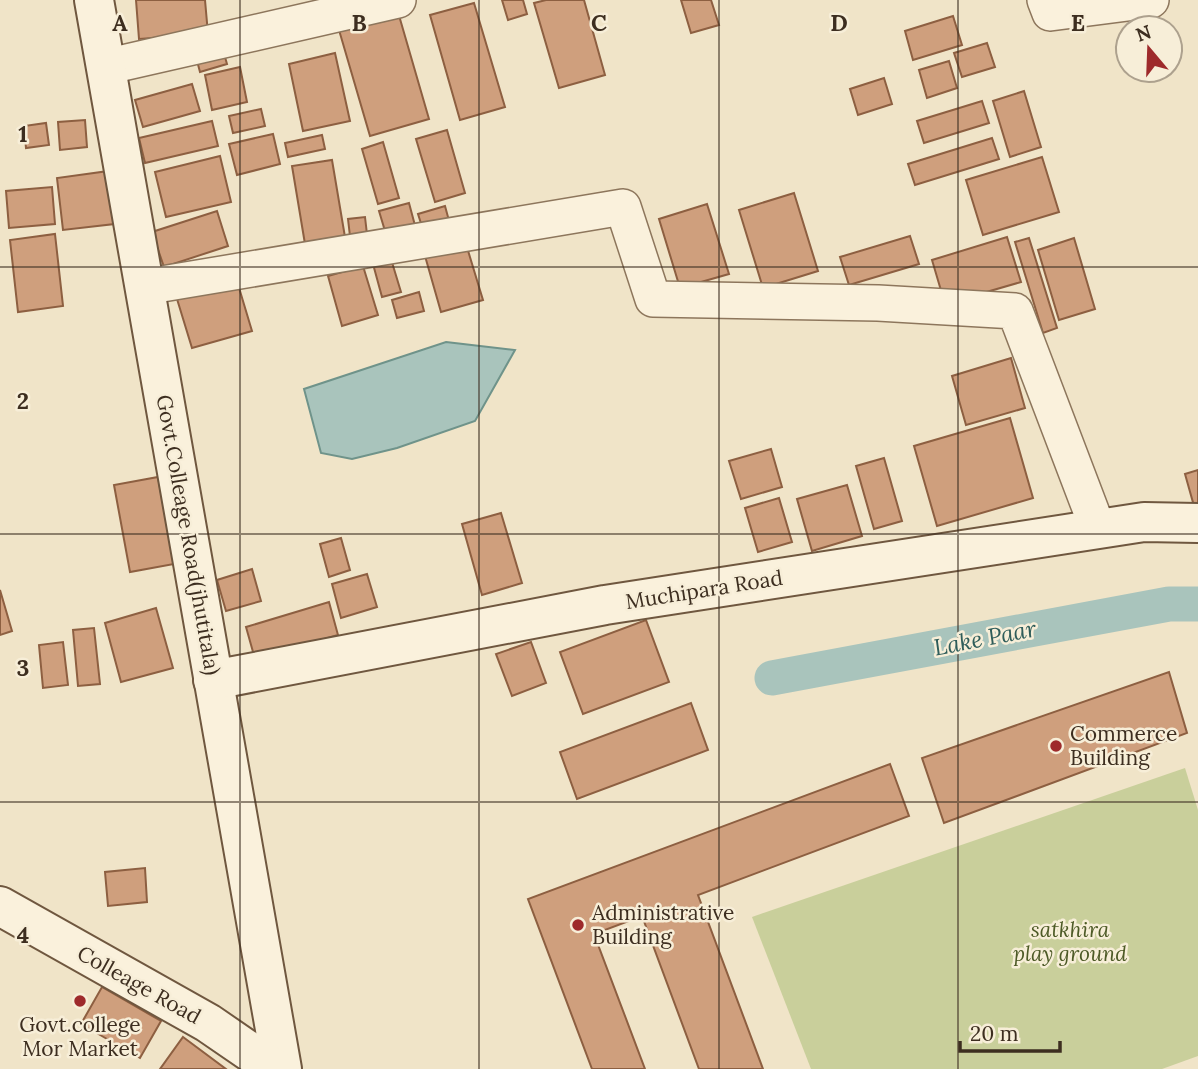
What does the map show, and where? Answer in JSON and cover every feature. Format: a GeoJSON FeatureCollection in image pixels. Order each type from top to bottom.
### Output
{"type":"FeatureCollection","features":[{"type":"Feature","properties":{"kind":"street","name":"Govt.Colleage Road(jhutitala)"},"geometry":{"type":"LineString","coordinates":[[94,0],[282,1069]]}},
{"type":"Feature","properties":{"kind":"street"},"geometry":{"type":"LineString","coordinates":[[105,67],[398,0]]}},
{"type":"Feature","properties":{"kind":"street"},"geometry":{"type":"LineString","coordinates":[[1045,0],[1050,12],[1151,0]]}},
{"type":"Feature","properties":{"kind":"street"},"geometry":{"type":"LineString","coordinates":[[144,287],[622,207],[653,299],[878,303],[1015,311],[1098,529]]}},
{"type":"Feature","properties":{"kind":"street","name":"Muchipara Road"},"geometry":{"type":"LineString","coordinates":[[214,680],[605,605],[1144,522],[1198,523]]}},
{"type":"Feature","properties":{"kind":"street","name":"Colleage Road"},"geometry":{"type":"LineString","coordinates":[[0,906],[208,1023],[275,1069]]}},
{"type":"Feature","properties":{"kind":"green space","name":"satkhira play ground"},"geometry":{"type":"Polygon","coordinates":[[[1185,768],[1198,810],[1198,1056],[1162,1069],[811,1069],[752,917],[1185,768]]]}},
{"type":"Feature","properties":{"kind":"water"},"geometry":{"type":"Polygon","coordinates":[[[446,342],[515,350],[475,421],[397,448],[352,459],[321,453],[304,389],[446,342]]]}},
{"type":"Feature","properties":{"kind":"building"},"geometry":{"type":"Polygon","coordinates":[[[136,0],[205,0],[208,34],[139,39],[136,0]]]}},
{"type":"Feature","properties":{"kind":"building"},"geometry":{"type":"Polygon","coordinates":[[[502,0],[523,0],[527,14],[508,20],[502,0]]]}},
{"type":"Feature","properties":{"kind":"building"},"geometry":{"type":"Polygon","coordinates":[[[546,0],[584,0],[605,75],[559,88],[534,3],[546,0]]]}},
{"type":"Feature","properties":{"kind":"building"},"geometry":{"type":"Polygon","coordinates":[[[681,0],[711,0],[719,25],[691,33],[681,0]]]}},
{"type":"Feature","properties":{"kind":"building"},"geometry":{"type":"Polygon","coordinates":[[[474,3],[505,107],[460,120],[430,15],[474,3]]]}},
{"type":"Feature","properties":{"kind":"building"},"geometry":{"type":"Polygon","coordinates":[[[398,12],[429,119],[370,136],[339,30],[398,12]]]}},
{"type":"Feature","properties":{"kind":"building"},"geometry":{"type":"Polygon","coordinates":[[[953,16],[962,45],[913,60],[905,31],[953,16]]]}},
{"type":"Feature","properties":{"kind":"building"},"geometry":{"type":"Polygon","coordinates":[[[987,43],[995,67],[962,77],[954,53],[987,43]]]}},
{"type":"Feature","properties":{"kind":"building"},"geometry":{"type":"Polygon","coordinates":[[[223,50],[227,64],[200,72],[196,57],[223,50]]]}},
{"type":"Feature","properties":{"kind":"building"},"geometry":{"type":"Polygon","coordinates":[[[335,53],[350,121],[303,131],[289,64],[335,53]]]}},
{"type":"Feature","properties":{"kind":"building"},"geometry":{"type":"Polygon","coordinates":[[[949,61],[957,88],[927,98],[919,70],[949,61]]]}},
{"type":"Feature","properties":{"kind":"building"},"geometry":{"type":"Polygon","coordinates":[[[240,67],[247,102],[212,110],[205,75],[240,67]]]}},
{"type":"Feature","properties":{"kind":"building"},"geometry":{"type":"Polygon","coordinates":[[[884,78],[892,104],[858,115],[850,89],[884,78]]]}},
{"type":"Feature","properties":{"kind":"building"},"geometry":{"type":"Polygon","coordinates":[[[192,84],[200,111],[143,127],[135,100],[192,84]]]}},
{"type":"Feature","properties":{"kind":"building"},"geometry":{"type":"Polygon","coordinates":[[[1024,91],[1041,147],[1010,157],[993,101],[1024,91]]]}},
{"type":"Feature","properties":{"kind":"building"},"geometry":{"type":"Polygon","coordinates":[[[982,101],[989,123],[924,143],[917,121],[982,101]]]}},
{"type":"Feature","properties":{"kind":"building"},"geometry":{"type":"Polygon","coordinates":[[[261,109],[265,126],[233,133],[229,116],[261,109]]]}},
{"type":"Feature","properties":{"kind":"building"},"geometry":{"type":"Polygon","coordinates":[[[85,120],[87,147],[60,150],[58,122],[85,120]]]}},
{"type":"Feature","properties":{"kind":"building"},"geometry":{"type":"Polygon","coordinates":[[[212,121],[218,146],[145,163],[139,138],[212,121]]]}},
{"type":"Feature","properties":{"kind":"building"},"geometry":{"type":"Polygon","coordinates":[[[46,123],[49,145],[26,148],[24,126],[46,123]]]}},
{"type":"Feature","properties":{"kind":"building"},"geometry":{"type":"Polygon","coordinates":[[[447,130],[465,193],[435,202],[416,139],[447,130]]]}},
{"type":"Feature","properties":{"kind":"building"},"geometry":{"type":"Polygon","coordinates":[[[273,134],[280,164],[237,175],[229,144],[273,134]]]}},
{"type":"Feature","properties":{"kind":"building"},"geometry":{"type":"Polygon","coordinates":[[[322,135],[325,149],[288,157],[285,143],[322,135]]]}},
{"type":"Feature","properties":{"kind":"building"},"geometry":{"type":"Polygon","coordinates":[[[992,138],[999,159],[915,185],[908,164],[992,138]]]}},
{"type":"Feature","properties":{"kind":"building"},"geometry":{"type":"Polygon","coordinates":[[[383,142],[399,198],[378,204],[362,149],[383,142]]]}},
{"type":"Feature","properties":{"kind":"building"},"geometry":{"type":"Polygon","coordinates":[[[220,156],[231,202],[166,217],[155,172],[220,156]]]}},
{"type":"Feature","properties":{"kind":"building"},"geometry":{"type":"Polygon","coordinates":[[[1042,157],[1059,212],[983,235],[966,180],[1042,157]]]}},
{"type":"Feature","properties":{"kind":"building"},"geometry":{"type":"Polygon","coordinates":[[[332,160],[346,243],[306,250],[292,166],[332,160]]]}},
{"type":"Feature","properties":{"kind":"building"},"geometry":{"type":"Polygon","coordinates":[[[116,170],[123,223],[63,230],[57,178],[116,170]]]}},
{"type":"Feature","properties":{"kind":"building"},"geometry":{"type":"Polygon","coordinates":[[[52,187],[55,224],[9,228],[6,191],[52,187]]]}},
{"type":"Feature","properties":{"kind":"building"},"geometry":{"type":"Polygon","coordinates":[[[794,193],[818,271],[763,288],[739,210],[794,193]]]}},
{"type":"Feature","properties":{"kind":"building"},"geometry":{"type":"Polygon","coordinates":[[[409,203],[417,233],[388,241],[379,211],[409,203]]]}},
{"type":"Feature","properties":{"kind":"building"},"geometry":{"type":"Polygon","coordinates":[[[707,204],[729,274],[680,288],[659,219],[707,204]]]}},
{"type":"Feature","properties":{"kind":"building"},"geometry":{"type":"Polygon","coordinates":[[[445,206],[451,228],[425,236],[418,214],[445,206]]]}},
{"type":"Feature","properties":{"kind":"building"},"geometry":{"type":"Polygon","coordinates":[[[217,211],[228,246],[164,267],[152,232],[217,211]]]}},
{"type":"Feature","properties":{"kind":"building"},"geometry":{"type":"Polygon","coordinates":[[[365,217],[368,243],[351,245],[348,219],[365,217]]]}},
{"type":"Feature","properties":{"kind":"building"},"geometry":{"type":"Polygon","coordinates":[[[55,234],[63,306],[18,312],[10,240],[55,234]]]}},
{"type":"Feature","properties":{"kind":"building"},"geometry":{"type":"Polygon","coordinates":[[[910,236],[919,264],[849,285],[840,257],[910,236]]]}},
{"type":"Feature","properties":{"kind":"building"},"geometry":{"type":"Polygon","coordinates":[[[1007,237],[1021,282],[945,304],[932,260],[1007,237]]]}},
{"type":"Feature","properties":{"kind":"building"},"geometry":{"type":"Polygon","coordinates":[[[1029,238],[1057,328],[1043,333],[1015,242],[1029,238]]]}},
{"type":"Feature","properties":{"kind":"building"},"geometry":{"type":"Polygon","coordinates":[[[1074,238],[1095,309],[1059,320],[1038,250],[1074,238]]]}},
{"type":"Feature","properties":{"kind":"building"},"geometry":{"type":"Polygon","coordinates":[[[466,244],[483,300],[441,312],[425,256],[466,244]]]}},
{"type":"Feature","properties":{"kind":"building"},"geometry":{"type":"Polygon","coordinates":[[[391,259],[401,292],[382,297],[373,264],[391,259]]]}},
{"type":"Feature","properties":{"kind":"building"},"geometry":{"type":"Polygon","coordinates":[[[363,266],[378,315],[342,326],[328,276],[363,266]]]}},
{"type":"Feature","properties":{"kind":"building"},"geometry":{"type":"Polygon","coordinates":[[[237,281],[252,331],[192,348],[177,299],[237,281]]]}},
{"type":"Feature","properties":{"kind":"building"},"geometry":{"type":"Polygon","coordinates":[[[419,292],[424,311],[397,318],[392,300],[419,292]]]}},
{"type":"Feature","properties":{"kind":"building"},"geometry":{"type":"Polygon","coordinates":[[[1011,358],[1025,408],[966,425],[952,376],[1011,358]]]}},
{"type":"Feature","properties":{"kind":"building"},"geometry":{"type":"Polygon","coordinates":[[[1010,418],[1033,498],[937,526],[914,446],[1010,418]]]}},
{"type":"Feature","properties":{"kind":"building"},"geometry":{"type":"Polygon","coordinates":[[[771,449],[782,487],[741,499],[729,461],[771,449]]]}},
{"type":"Feature","properties":{"kind":"building"},"geometry":{"type":"Polygon","coordinates":[[[884,458],[902,521],[874,529],[856,466],[884,458]]]}},
{"type":"Feature","properties":{"kind":"building"},"geometry":{"type":"Polygon","coordinates":[[[1198,470],[1198,505],[1194,506],[1185,474],[1198,470]]]}},
{"type":"Feature","properties":{"kind":"building"},"geometry":{"type":"Polygon","coordinates":[[[158,477],[174,564],[130,572],[114,485],[158,477]]]}},
{"type":"Feature","properties":{"kind":"building"},"geometry":{"type":"Polygon","coordinates":[[[847,485],[862,536],[812,551],[797,499],[847,485]]]}},
{"type":"Feature","properties":{"kind":"building"},"geometry":{"type":"Polygon","coordinates":[[[779,498],[792,542],[758,552],[745,508],[779,498]]]}},
{"type":"Feature","properties":{"kind":"building"},"geometry":{"type":"Polygon","coordinates":[[[501,513],[522,583],[482,595],[462,524],[501,513]]]}},
{"type":"Feature","properties":{"kind":"building"},"geometry":{"type":"Polygon","coordinates":[[[341,538],[350,570],[329,577],[320,544],[341,538]]]}},
{"type":"Feature","properties":{"kind":"building"},"geometry":{"type":"Polygon","coordinates":[[[252,569],[261,601],[226,611],[217,580],[252,569]]]}},
{"type":"Feature","properties":{"kind":"building"},"geometry":{"type":"Polygon","coordinates":[[[367,574],[377,607],[341,618],[332,584],[367,574]]]}},
{"type":"Feature","properties":{"kind":"building"},"geometry":{"type":"Polygon","coordinates":[[[0,590],[12,631],[0,635],[0,590]]]}},
{"type":"Feature","properties":{"kind":"building"},"geometry":{"type":"Polygon","coordinates":[[[329,602],[338,635],[255,659],[246,627],[329,602]]]}},
{"type":"Feature","properties":{"kind":"building"},"geometry":{"type":"Polygon","coordinates":[[[156,608],[173,668],[121,682],[105,623],[156,608]]]}},
{"type":"Feature","properties":{"kind":"building"},"geometry":{"type":"Polygon","coordinates":[[[646,620],[669,682],[583,714],[560,652],[646,620]]]}},
{"type":"Feature","properties":{"kind":"building"},"geometry":{"type":"Polygon","coordinates":[[[94,628],[100,684],[78,686],[73,630],[94,628]]]}},
{"type":"Feature","properties":{"kind":"building"},"geometry":{"type":"Polygon","coordinates":[[[63,642],[68,685],[43,688],[39,645],[63,642]]]}},
{"type":"Feature","properties":{"kind":"building"},"geometry":{"type":"Polygon","coordinates":[[[531,642],[546,683],[512,696],[496,654],[531,642]]]}},
{"type":"Feature","properties":{"kind":"building","name":"Commerce Building"},"geometry":{"type":"Polygon","coordinates":[[[1169,672],[1187,733],[944,823],[922,758],[1169,672]]]}},
{"type":"Feature","properties":{"kind":"building"},"geometry":{"type":"Polygon","coordinates":[[[691,703],[708,750],[577,799],[560,752],[691,703]]]}},
{"type":"Feature","properties":{"kind":"building","name":"Administrative Building"},"geometry":{"type":"Polygon","coordinates":[[[890,764],[909,816],[698,895],[763,1069],[699,1069],[642,916],[594,934],[645,1069],[592,1069],[528,899],[890,764]]]}},
{"type":"Feature","properties":{"kind":"building"},"geometry":{"type":"Polygon","coordinates":[[[145,868],[147,902],[108,906],[105,872],[145,868]]]}},
{"type":"Feature","properties":{"kind":"building"},"geometry":{"type":"Polygon","coordinates":[[[102,987],[161,1021],[140,1058],[81,1024],[102,987]]]}},
{"type":"Feature","properties":{"kind":"building"},"geometry":{"type":"Polygon","coordinates":[[[183,1037],[226,1069],[160,1069],[183,1037]]]}},
{"type":"Feature","properties":{"kind":"waterway","name":"Lake Paar"},"geometry":{"type":"LineString","coordinates":[[772,678],[1169,604],[1198,604]]}},
{"type":"Feature","properties":{"kind":"place","name":"Commerce Building"},"geometry":{"type":"Point","coordinates":[1056,746]}},
{"type":"Feature","properties":{"kind":"place","name":"Administrative Building"},"geometry":{"type":"Point","coordinates":[578,925]}},
{"type":"Feature","properties":{"kind":"place","name":"Govt.college Mor Market"},"geometry":{"type":"Point","coordinates":[80,1001]}}]}
